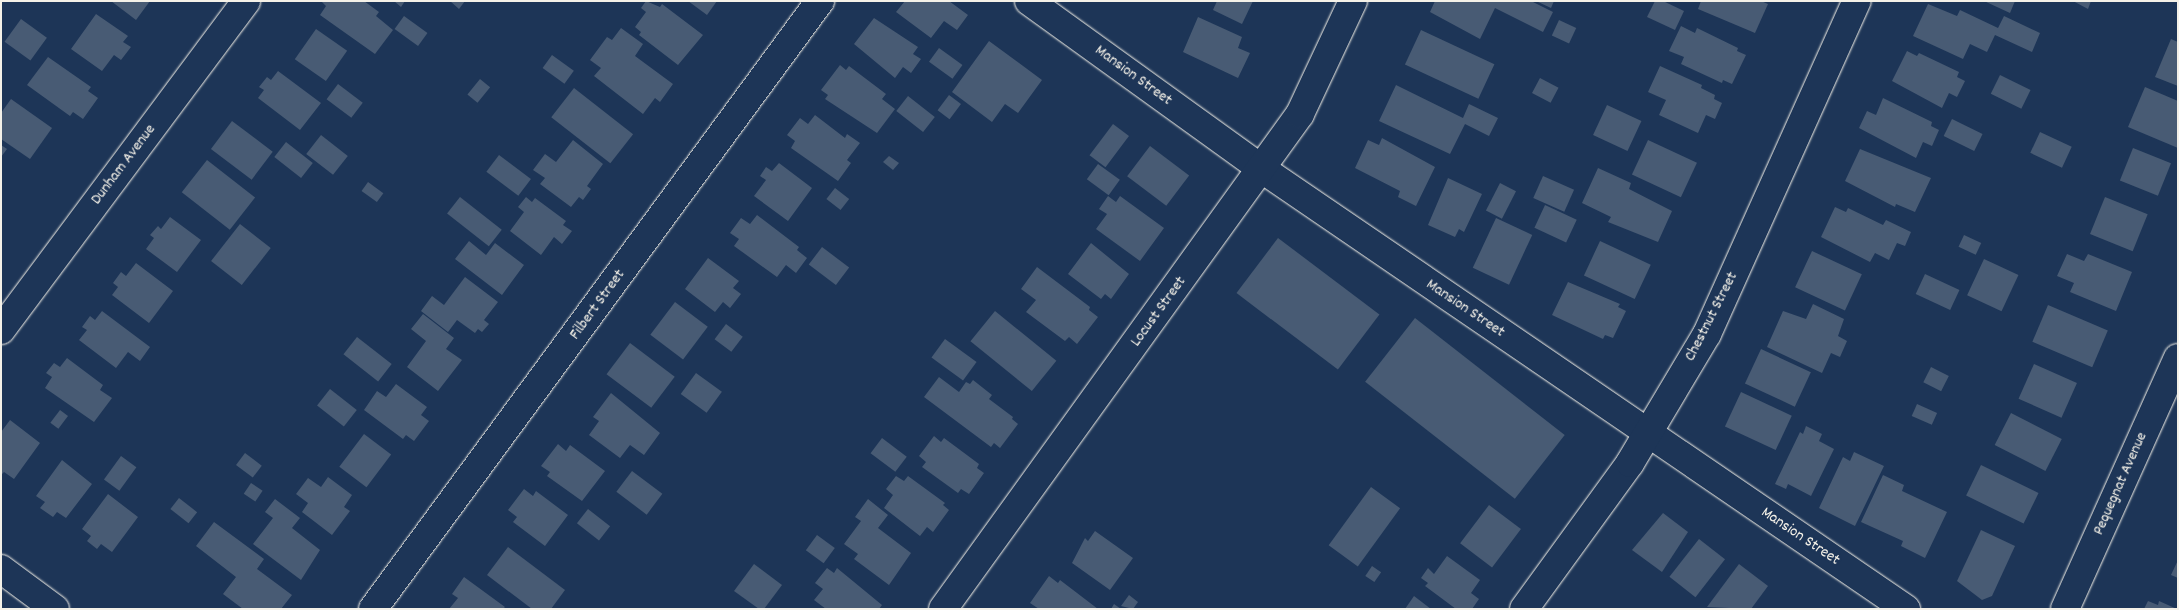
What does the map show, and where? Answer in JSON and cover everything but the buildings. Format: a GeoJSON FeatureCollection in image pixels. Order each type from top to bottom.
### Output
{"type":"FeatureCollection","features":[{"type":"Feature","properties":{"kind":"street","name":"Dunham Avenue"},"geometry":{"type":"LineString","coordinates":[[1,330],[246,1]]}},
{"type":"Feature","properties":{"kind":"street","name":"Filbert Street"},"geometry":{"type":"LineString","coordinates":[[373,609],[820,1]]}},
{"type":"Feature","properties":{"kind":"street","name":"Mansion Street"},"geometry":{"type":"LineString","coordinates":[[1029,1],[1262,169],[1647,434],[1906,609]]}},
{"type":"Feature","properties":{"kind":"street","name":"Locust Street"},"geometry":{"type":"LineString","coordinates":[[942,609],[1300,114],[1353,1]]}},
{"type":"Feature","properties":{"kind":"street","name":"Chestnut Street"},"geometry":{"type":"LineString","coordinates":[[1524,609],[1630,463],[1707,334],[1857,1]]}},
{"type":"Feature","properties":{"kind":"street","name":"Pequegnat Avenue"},"geometry":{"type":"LineString","coordinates":[[2065,609],[2178,358]]}},
{"type":"Feature","properties":{"kind":"street"},"geometry":{"type":"LineString","coordinates":[[1,569],[55,609]]}}]}
